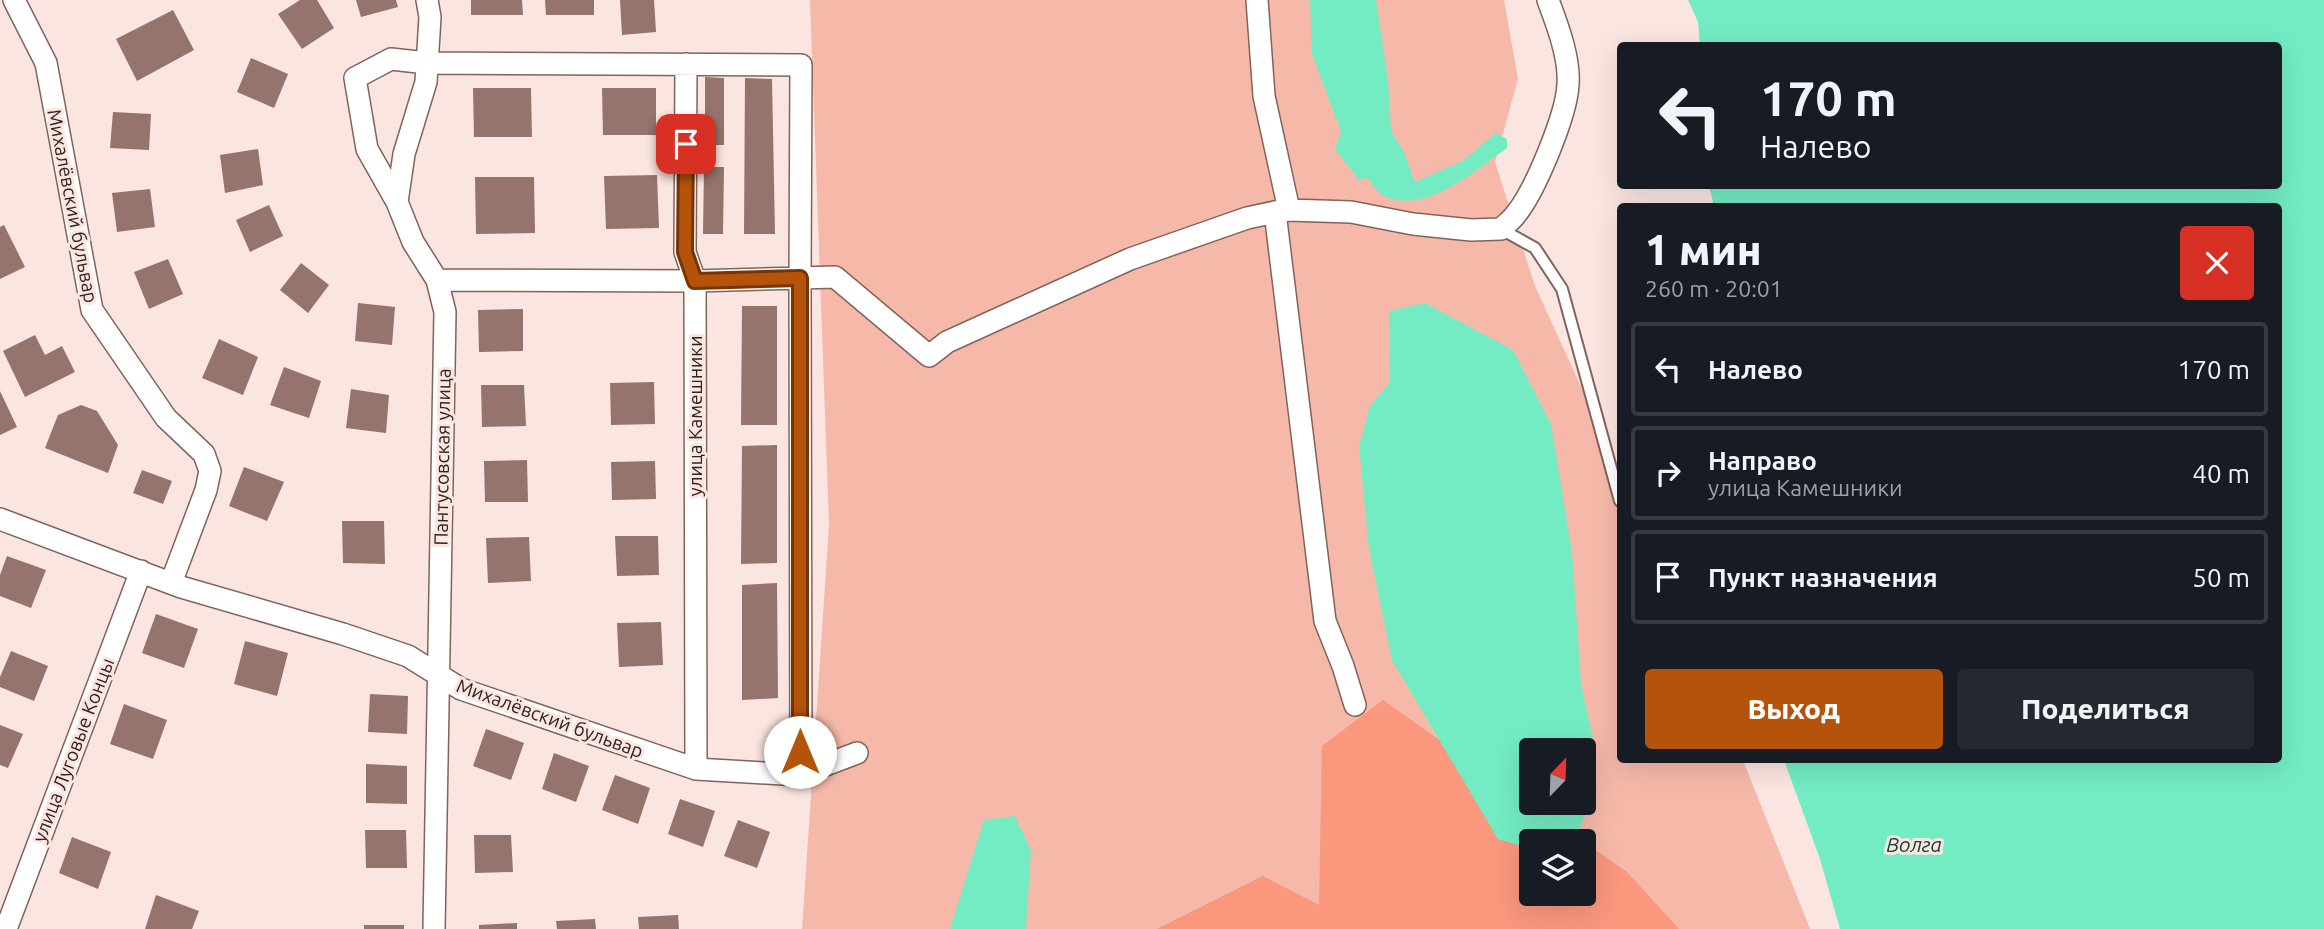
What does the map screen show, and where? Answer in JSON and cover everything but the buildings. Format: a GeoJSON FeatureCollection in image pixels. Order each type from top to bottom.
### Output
{"type":"FeatureCollection","features":[{"type":"Feature","properties":{"kind":"street","name":"Михалёвский бульвар"},"geometry":{"type":"LineString","coordinates":[[14,0],[46,63],[92,310],[166,418],[204,454],[210,471],[206,490],[171,583]]}},
{"type":"Feature","properties":{"kind":"street","name":"Пантусовская улица"},"geometry":{"type":"LineString","coordinates":[[427,0],[430,17],[426,82],[404,153],[397,202],[413,242],[437,280],[444,312],[434,929]]}},
{"type":"Feature","properties":{"kind":"street"},"geometry":{"type":"LineString","coordinates":[[1257,0],[1264,96],[1282,211],[1325,621],[1355,705]]}},
{"type":"Feature","properties":{"kind":"street"},"geometry":{"type":"LineString","coordinates":[[437,280],[695,281],[835,277],[929,356],[947,342],[1130,259],[1247,218],[1282,211],[1351,212],[1413,225],[1471,230],[1501,229],[1517,213],[1534,184],[1562,113],[1569,83],[1561,35],[1548,0]]}},
{"type":"Feature","properties":{"kind":"street"},"geometry":{"type":"LineString","coordinates":[[397,202],[367,149],[355,78],[391,59],[427,63],[801,65],[800,775]]}},
{"type":"Feature","properties":{"kind":"street","name":"улица Камешники"},"geometry":{"type":"LineString","coordinates":[[687,64],[685,252],[695,281],[696,769]]}},
{"type":"Feature","properties":{"kind":"street","name":"Михалёвский бульвар"},"geometry":{"type":"LineString","coordinates":[[0,519],[171,583],[408,656],[461,689],[696,769],[800,775],[857,753]]}},
{"type":"Feature","properties":{"kind":"street","name":"улица Луговые Концы"},"geometry":{"type":"LineString","coordinates":[[2,929],[141,571]]}},
{"type":"Feature","properties":{"kind":"lane"},"geometry":{"type":"LineString","coordinates":[[1501,229],[1535,248],[1562,289],[1617,490]]}},
{"type":"Feature","properties":{"kind":"shaded area"},"geometry":{"type":"Polygon","coordinates":[[[810,0],[1504,0],[1518,79],[1495,162],[1535,286],[1617,465],[1617,763],[1744,763],[1810,929],[802,929],[829,525],[810,0]]]}},
{"type":"Feature","properties":{"kind":"shaded area"},"geometry":{"type":"Polygon","coordinates":[[[1383,700],[1519,796],[1519,816],[1548,816],[1566,829],[1519,829],[1519,906],[1596,906],[1596,850],[1627,872],[1679,929],[1157,929],[1263,876],[1319,905],[1322,746],[1383,700]]]}},
{"type":"Feature","properties":{"kind":"water"},"geometry":{"type":"Polygon","coordinates":[[[1310,0],[1376,0],[1388,80],[1391,131],[1403,150],[1415,182],[1463,161],[1496,133],[1507,139],[1507,148],[1466,178],[1434,195],[1418,200],[1402,201],[1386,197],[1367,178],[1359,180],[1335,149],[1341,131],[1312,54],[1310,0]]]}},
{"type":"Feature","properties":{"kind":"water","name":"Волга"},"geometry":{"type":"Polygon","coordinates":[[[1688,0],[2324,0],[2324,929],[1840,929],[1820,859],[1785,763],[2282,763],[2282,203],[1713,203],[1710,189],[2282,189],[2282,42],[1700,42],[1698,22],[1688,0]]]}},
{"type":"Feature","properties":{"kind":"water"},"geometry":{"type":"Polygon","coordinates":[[[1425,303],[1513,350],[1551,424],[1572,552],[1581,684],[1593,738],[1519,738],[1519,816],[1585,816],[1579,829],[1519,829],[1519,845],[1498,839],[1392,660],[1369,548],[1359,446],[1370,406],[1390,382],[1389,311],[1425,303]]]}},
{"type":"Feature","properties":{"kind":"water"},"geometry":{"type":"Polygon","coordinates":[[[1015,816],[1031,850],[1026,929],[950,929],[984,820],[1015,816]]]}},
{"type":"Feature","properties":{"kind":"route"},"geometry":{"type":"LineString","coordinates":[[686,144],[685,252],[695,281],[800,278],[800,752]]}}]}
